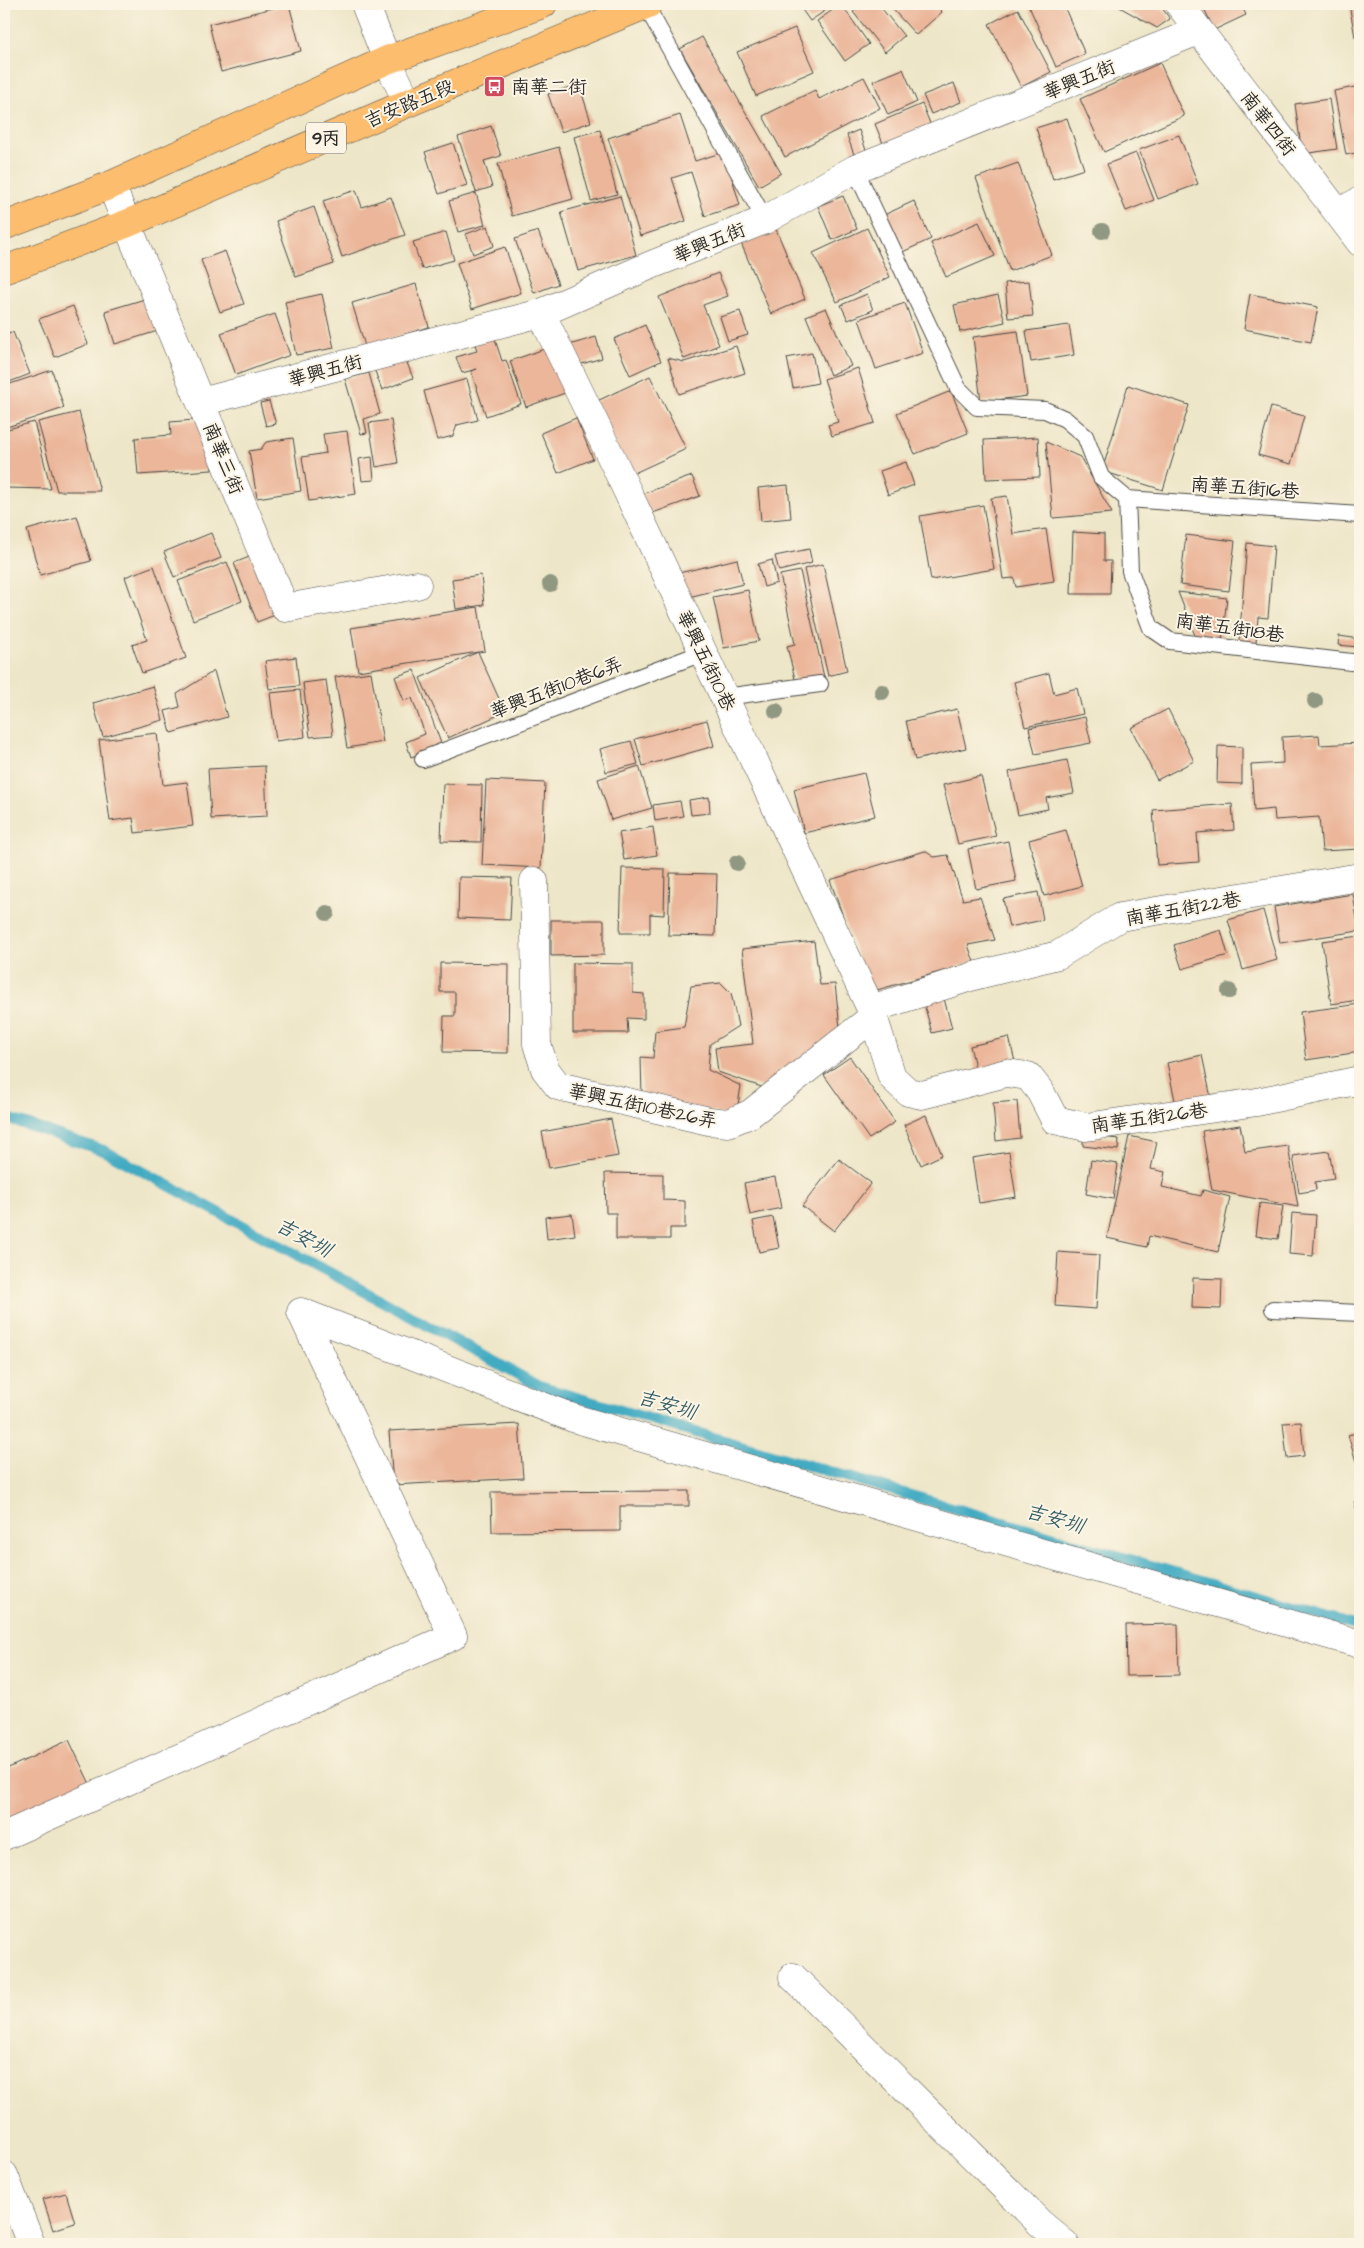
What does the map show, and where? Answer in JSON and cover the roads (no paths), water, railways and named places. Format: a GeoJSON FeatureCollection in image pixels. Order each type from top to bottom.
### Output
{"type":"FeatureCollection","features":[{"type":"Feature","properties":{"kind":"main road","name":"9丙"},"geometry":{"type":"LineString","coordinates":[[4,226],[111,185],[388,60],[542,4]]}},
{"type":"Feature","properties":{"kind":"main road","name":"吉安路五段"},"geometry":{"type":"LineString","coordinates":[[4,270],[126,224],[408,102],[646,4]]}},
{"type":"Feature","properties":{"kind":"street"},"geometry":{"type":"LineString","coordinates":[[365,4],[408,102]]}},
{"type":"Feature","properties":{"kind":"street","name":"南華四街"},"geometry":{"type":"LineString","coordinates":[[1179,4],[1198,31],[1350,206],[1360,242]]}},
{"type":"Feature","properties":{"kind":"street","name":"華興五街"},"geometry":{"type":"LineString","coordinates":[[202,402],[540,313],[651,265],[765,220],[855,169],[1198,31]]}},
{"type":"Feature","properties":{"kind":"street","name":"南華三街"},"geometry":{"type":"LineString","coordinates":[[111,185],[202,402],[285,608],[417,585]]}},
{"type":"Feature","properties":{"kind":"street","name":"華興五街10巷"},"geometry":{"type":"LineString","coordinates":[[540,313],[614,463],[702,653],[725,696],[872,1013]]}},
{"type":"Feature","properties":{"kind":"street","name":"南華五街22巷"},"geometry":{"type":"LineString","coordinates":[[872,1013],[974,976],[1058,955],[1120,917],[1360,877]]}},
{"type":"Feature","properties":{"kind":"street","name":"華興五街10巷26弄"},"geometry":{"type":"LineString","coordinates":[[534,881],[537,1044],[545,1069],[558,1086],[709,1121],[728,1123],[750,1114],[872,1013]]}},
{"type":"Feature","properties":{"kind":"street","name":"南華五街26巷"},"geometry":{"type":"LineString","coordinates":[[872,1013],[892,1077],[908,1092],[922,1095],[1006,1073],[1028,1076],[1040,1091],[1055,1120],[1086,1127],[1257,1102],[1360,1080]]}},
{"type":"Feature","properties":{"kind":"street"},"geometry":{"type":"LineString","coordinates":[[4,1836],[453,1636],[301,1312],[573,1418],[1360,1644]]}},
{"type":"Feature","properties":{"kind":"street"},"geometry":{"type":"LineString","coordinates":[[792,1977],[1040,2223],[1065,2244]]}},
{"type":"Feature","properties":{"kind":"street"},"geometry":{"type":"LineString","coordinates":[[4,2175],[30,2244]]}},
{"type":"Feature","properties":{"kind":"lane"},"geometry":{"type":"LineString","coordinates":[[646,4],[765,220]]}},
{"type":"Feature","properties":{"kind":"lane"},"geometry":{"type":"LineString","coordinates":[[855,169],[958,388],[977,407],[1044,410],[1065,419],[1085,436],[1101,477],[1128,499]]}},
{"type":"Feature","properties":{"kind":"lane","name":"南華五街16巷"},"geometry":{"type":"LineString","coordinates":[[1128,499],[1360,515]]}},
{"type":"Feature","properties":{"kind":"lane","name":"南華五街18巷"},"geometry":{"type":"LineString","coordinates":[[1128,499],[1130,571],[1151,628],[1159,635],[1170,641],[1360,663]]}},
{"type":"Feature","properties":{"kind":"lane","name":"華興五街10巷6弄"},"geometry":{"type":"LineString","coordinates":[[423,759],[702,653]]}},
{"type":"Feature","properties":{"kind":"lane"},"geometry":{"type":"LineString","coordinates":[[725,696],[820,684]]}},
{"type":"Feature","properties":{"kind":"lane"},"geometry":{"type":"LineString","coordinates":[[1273,1309],[1360,1313]]}},
{"type":"Feature","properties":{"kind":"waterway","name":"吉安圳"},"geometry":{"type":"LineString","coordinates":[[4,1117],[105,1151],[541,1387],[1360,1627]]}},
{"type":"Feature","properties":{"kind":"place","name":"南華二街"},"geometry":{"type":"Point","coordinates":[495,86]}}]}
